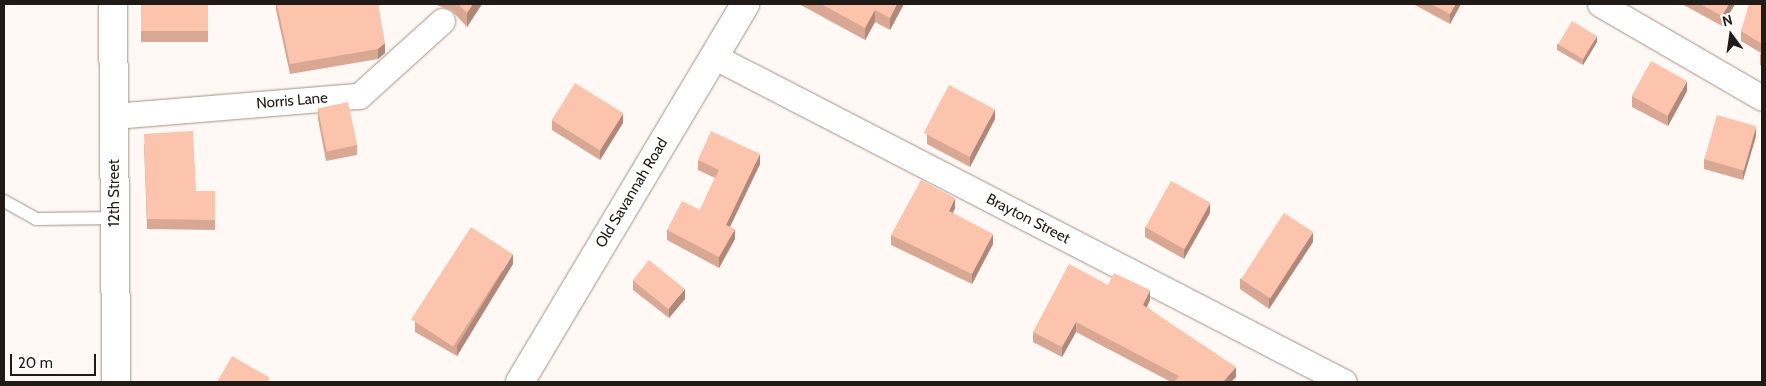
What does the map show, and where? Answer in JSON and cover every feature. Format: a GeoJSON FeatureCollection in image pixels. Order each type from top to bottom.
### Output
{"type":"FeatureCollection","features":[{"type":"Feature","properties":{"kind":"street","name":"12th Street"},"geometry":{"type":"LineString","coordinates":[[113,4],[116,382]]}},
{"type":"Feature","properties":{"kind":"street","name":"Old Savannah Road"},"geometry":{"type":"LineString","coordinates":[[520,382],[745,4]]}},
{"type":"Feature","properties":{"kind":"street"},"geometry":{"type":"LineString","coordinates":[[1600,4],[1762,98]]}},
{"type":"Feature","properties":{"kind":"street","name":"Norris Lane"},"geometry":{"type":"LineString","coordinates":[[114,116],[358,96],[442,21]]}},
{"type":"Feature","properties":{"kind":"street","name":"Brayton Street"},"geometry":{"type":"LineString","coordinates":[[713,56],[1344,382]]}},
{"type":"Feature","properties":{"kind":"lane"},"geometry":{"type":"LineString","coordinates":[[4,201],[36,219],[115,218]]}},
{"type":"Feature","properties":{"kind":"building"},"geometry":{"type":"Polygon","coordinates":[[[141,4],[208,4],[208,31],[141,31],[141,4]]]}},
{"type":"Feature","properties":{"kind":"building"},"geometry":{"type":"Polygon","coordinates":[[[277,4],[378,4],[385,43],[378,49],[290,64],[277,4]]]}},
{"type":"Feature","properties":{"kind":"building"},"geometry":{"type":"Polygon","coordinates":[[[458,4],[473,4],[467,13],[458,4]]]}},
{"type":"Feature","properties":{"kind":"building"},"geometry":{"type":"Polygon","coordinates":[[[821,4],[897,4],[890,18],[875,10],[865,28],[821,4]]]}},
{"type":"Feature","properties":{"kind":"building"},"geometry":{"type":"Polygon","coordinates":[[[1431,4],[1456,4],[1450,14],[1431,4]]]}},
{"type":"Feature","properties":{"kind":"building"},"geometry":{"type":"Polygon","coordinates":[[[1700,4],[1729,4],[1722,16],[1700,4]]]}},
{"type":"Feature","properties":{"kind":"building"},"geometry":{"type":"Polygon","coordinates":[[[1749,4],[1762,4],[1762,44],[1741,31],[1749,4]]]}},
{"type":"Feature","properties":{"kind":"building"},"geometry":{"type":"Polygon","coordinates":[[[1572,21],[1597,36],[1583,59],[1558,44],[1572,21]]]}},
{"type":"Feature","properties":{"kind":"building"},"geometry":{"type":"Polygon","coordinates":[[[1651,61],[1687,81],[1667,116],[1632,96],[1651,61]]]}},
{"type":"Feature","properties":{"kind":"building"},"geometry":{"type":"Polygon","coordinates":[[[575,83],[623,113],[600,151],[552,120],[575,83]]]}},
{"type":"Feature","properties":{"kind":"building"},"geometry":{"type":"Polygon","coordinates":[[[949,85],[995,109],[970,157],[924,133],[949,85]]]}},
{"type":"Feature","properties":{"kind":"building"},"geometry":{"type":"Polygon","coordinates":[[[348,102],[357,145],[327,151],[318,108],[348,102]]]}},
{"type":"Feature","properties":{"kind":"building"},"geometry":{"type":"Polygon","coordinates":[[[1717,115],[1756,126],[1744,171],[1704,159],[1717,115]]]}},
{"type":"Feature","properties":{"kind":"building"},"geometry":{"type":"Polygon","coordinates":[[[193,131],[196,191],[215,191],[215,220],[147,219],[144,134],[193,131]]]}},
{"type":"Feature","properties":{"kind":"building"},"geometry":{"type":"Polygon","coordinates":[[[711,131],[760,154],[726,225],[735,229],[719,257],[667,230],[682,201],[700,210],[719,170],[698,160],[711,131]]]}},
{"type":"Feature","properties":{"kind":"building"},"geometry":{"type":"Polygon","coordinates":[[[921,180],[955,198],[949,211],[993,234],[972,274],[891,235],[921,180]]]}},
{"type":"Feature","properties":{"kind":"building"},"geometry":{"type":"Polygon","coordinates":[[[1171,181],[1210,203],[1185,249],[1145,227],[1171,181]]]}},
{"type":"Feature","properties":{"kind":"building"},"geometry":{"type":"Polygon","coordinates":[[[1284,213],[1313,232],[1270,298],[1241,279],[1284,213]]]}},
{"type":"Feature","properties":{"kind":"building"},"geometry":{"type":"Polygon","coordinates":[[[471,227],[513,254],[453,346],[411,319],[471,227]]]}},
{"type":"Feature","properties":{"kind":"building"},"geometry":{"type":"Polygon","coordinates":[[[649,260],[685,289],[668,309],[633,280],[649,260]]]}},
{"type":"Feature","properties":{"kind":"building"},"geometry":{"type":"Polygon","coordinates":[[[1069,264],[1108,285],[1114,273],[1150,290],[1143,305],[1236,367],[1223,382],[1177,382],[1175,381],[1179,376],[1076,322],[1062,347],[1033,332],[1069,264]]]}},
{"type":"Feature","properties":{"kind":"building"},"geometry":{"type":"Polygon","coordinates":[[[232,356],[270,378],[268,382],[217,382],[232,356]]]}}]}
